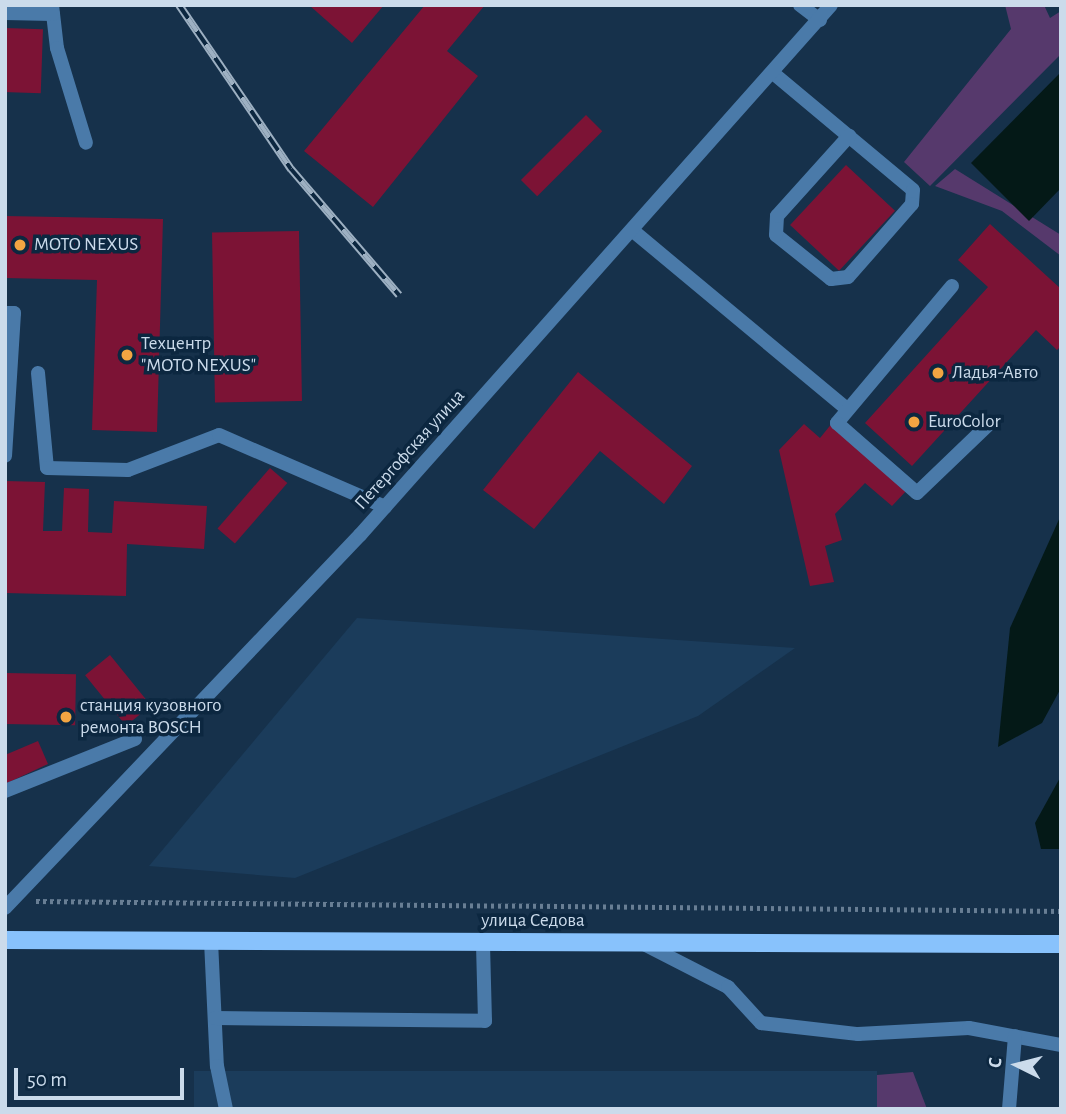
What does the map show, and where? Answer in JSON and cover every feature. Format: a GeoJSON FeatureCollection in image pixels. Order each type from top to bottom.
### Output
{"type":"FeatureCollection","features":[{"type":"Feature","properties":{"kind":"main road","name":"улица Седова"},"geometry":{"type":"LineString","coordinates":[[5,940],[1061,944]]}},
{"type":"Feature","properties":{"kind":"street"},"geometry":{"type":"LineString","coordinates":[[800,5],[820,20]]}},
{"type":"Feature","properties":{"kind":"street","name":"Петергофская улица"},"geometry":{"type":"LineString","coordinates":[[8,905],[385,507],[831,5]]}},
{"type":"Feature","properties":{"kind":"street"},"geometry":{"type":"LineString","coordinates":[[5,13],[52,10],[72,107],[86,143]]}},
{"type":"Feature","properties":{"kind":"street"},"geometry":{"type":"LineString","coordinates":[[773,73],[783,82],[913,190],[912,204],[848,277],[831,279],[776,235],[777,216],[849,136]]}},
{"type":"Feature","properties":{"kind":"street"},"geometry":{"type":"LineString","coordinates":[[632,230],[847,409]]}},
{"type":"Feature","properties":{"kind":"street"},"geometry":{"type":"LineString","coordinates":[[952,286],[837,423],[917,493],[988,425]]}},
{"type":"Feature","properties":{"kind":"street"},"geometry":{"type":"LineString","coordinates":[[5,313],[14,313],[5,456]]}},
{"type":"Feature","properties":{"kind":"street"},"geometry":{"type":"LineString","coordinates":[[38,373],[47,468],[128,470],[219,435],[385,507]]}},
{"type":"Feature","properties":{"kind":"street"},"geometry":{"type":"LineString","coordinates":[[122,732],[156,750]]}},
{"type":"Feature","properties":{"kind":"street"},"geometry":{"type":"LineString","coordinates":[[5,790],[135,739]]}},
{"type":"Feature","properties":{"kind":"street"},"geometry":{"type":"LineString","coordinates":[[212,941],[215,1018],[226,1109]]}},
{"type":"Feature","properties":{"kind":"street"},"geometry":{"type":"LineString","coordinates":[[215,1018],[485,1021],[483,942]]}},
{"type":"Feature","properties":{"kind":"street"},"geometry":{"type":"LineString","coordinates":[[641,942],[728,988],[761,1023],[858,1034],[969,1028],[1061,1045]]}},
{"type":"Feature","properties":{"kind":"street"},"geometry":{"type":"LineString","coordinates":[[1009,1109],[1015,1036]]}},
{"type":"Feature","properties":{"kind":"path"},"geometry":{"type":"LineString","coordinates":[[8,905],[1061,911]]}},
{"type":"Feature","properties":{"kind":"shaded area"},"geometry":{"type":"Polygon","coordinates":[[[1005,5],[1044,5],[1050,18],[1061,11],[1061,54],[930,186],[904,162],[1011,29],[1005,5]]]}},
{"type":"Feature","properties":{"kind":"shaded area"},"geometry":{"type":"Polygon","coordinates":[[[1061,72],[1061,188],[1029,221],[971,163],[1061,72]]]}},
{"type":"Feature","properties":{"kind":"shaded area"},"geometry":{"type":"Polygon","coordinates":[[[955,169],[1061,235],[1061,256],[1002,211],[935,186],[955,169]]]}},
{"type":"Feature","properties":{"kind":"shaded area"},"geometry":{"type":"Polygon","coordinates":[[[1061,515],[1061,688],[1042,723],[998,747],[1010,628],[1061,515]]]}},
{"type":"Feature","properties":{"kind":"shaded area"},"geometry":{"type":"Polygon","coordinates":[[[357,618],[795,648],[698,716],[295,878],[149,866],[357,618]]]}},
{"type":"Feature","properties":{"kind":"shaded area"},"geometry":{"type":"Polygon","coordinates":[[[1061,776],[1061,849],[1041,849],[1035,823],[1061,776]]]}},
{"type":"Feature","properties":{"kind":"shaded area"},"geometry":{"type":"Polygon","coordinates":[[[194,1071],[877,1071],[877,1109],[194,1109],[194,1071]]]}},
{"type":"Feature","properties":{"kind":"shaded area"},"geometry":{"type":"Polygon","coordinates":[[[913,1072],[927,1109],[877,1109],[877,1075],[913,1072]]]}},
{"type":"Feature","properties":{"kind":"building"},"geometry":{"type":"Polygon","coordinates":[[[309,5],[384,5],[352,43],[309,5]]]}},
{"type":"Feature","properties":{"kind":"building"},"geometry":{"type":"Polygon","coordinates":[[[425,5],[485,5],[447,51],[478,76],[373,207],[304,151],[425,5]]]}},
{"type":"Feature","properties":{"kind":"building"},"geometry":{"type":"Polygon","coordinates":[[[5,28],[43,29],[41,93],[5,92],[5,28]]]}},
{"type":"Feature","properties":{"kind":"building"},"geometry":{"type":"Polygon","coordinates":[[[586,115],[602,131],[537,196],[521,180],[586,115]]]}},
{"type":"Feature","properties":{"kind":"building"},"geometry":{"type":"Polygon","coordinates":[[[846,165],[895,211],[839,271],[790,225],[846,165]]]}},
{"type":"Feature","properties":{"kind":"building","name":"Техцентр \"MOTO NEXUS\""},"geometry":{"type":"Polygon","coordinates":[[[5,216],[163,219],[157,432],[92,430],[97,280],[5,278],[5,216]]]}},
{"type":"Feature","properties":{"kind":"building"},"geometry":{"type":"Polygon","coordinates":[[[990,224],[1061,289],[1061,346],[1057,350],[1036,330],[912,466],[865,423],[988,287],[958,260],[990,224]]]}},
{"type":"Feature","properties":{"kind":"building"},"geometry":{"type":"Polygon","coordinates":[[[299,231],[302,401],[215,402],[212,233],[299,231]]]}},
{"type":"Feature","properties":{"kind":"building"},"geometry":{"type":"Polygon","coordinates":[[[578,372],[692,466],[664,504],[600,451],[534,529],[483,490],[578,372]]]}},
{"type":"Feature","properties":{"kind":"building"},"geometry":{"type":"Polygon","coordinates":[[[833,422],[908,489],[892,506],[865,483],[835,514],[842,540],[825,546],[834,582],[810,586],[779,450],[804,424],[820,438],[833,422]]]}},
{"type":"Feature","properties":{"kind":"building"},"geometry":{"type":"Polygon","coordinates":[[[270,468],[287,483],[235,543],[218,528],[270,468]]]}},
{"type":"Feature","properties":{"kind":"building"},"geometry":{"type":"Polygon","coordinates":[[[5,481],[45,482],[43,531],[62,531],[64,488],[89,489],[88,532],[112,533],[114,501],[207,506],[204,549],[127,544],[126,596],[5,593],[5,481]]]}},
{"type":"Feature","properties":{"kind":"building"},"geometry":{"type":"Polygon","coordinates":[[[110,655],[151,706],[126,726],[85,675],[110,655]]]}},
{"type":"Feature","properties":{"kind":"building"},"geometry":{"type":"Polygon","coordinates":[[[5,673],[76,674],[75,725],[5,724],[5,673]]]}},
{"type":"Feature","properties":{"kind":"building"},"geometry":{"type":"Polygon","coordinates":[[[38,741],[48,764],[5,784],[5,755],[38,741]]]}},
{"type":"Feature","properties":{"kind":"railway"},"geometry":{"type":"LineString","coordinates":[[179,5],[291,169],[399,295]]}},
{"type":"Feature","properties":{"kind":"place","name":"MOTO NEXUS"},"geometry":{"type":"Point","coordinates":[20,245]}},
{"type":"Feature","properties":{"kind":"place","name":"Техцентр \"MOTO NEXUS\""},"geometry":{"type":"Point","coordinates":[127,355]}},
{"type":"Feature","properties":{"kind":"place","name":"Ладья-Авто"},"geometry":{"type":"Point","coordinates":[938,373]}},
{"type":"Feature","properties":{"kind":"place","name":"EuroColor"},"geometry":{"type":"Point","coordinates":[914,422]}},
{"type":"Feature","properties":{"kind":"place","name":"станция кузовного ремонта BOSCH"},"geometry":{"type":"Point","coordinates":[66,717]}}]}
